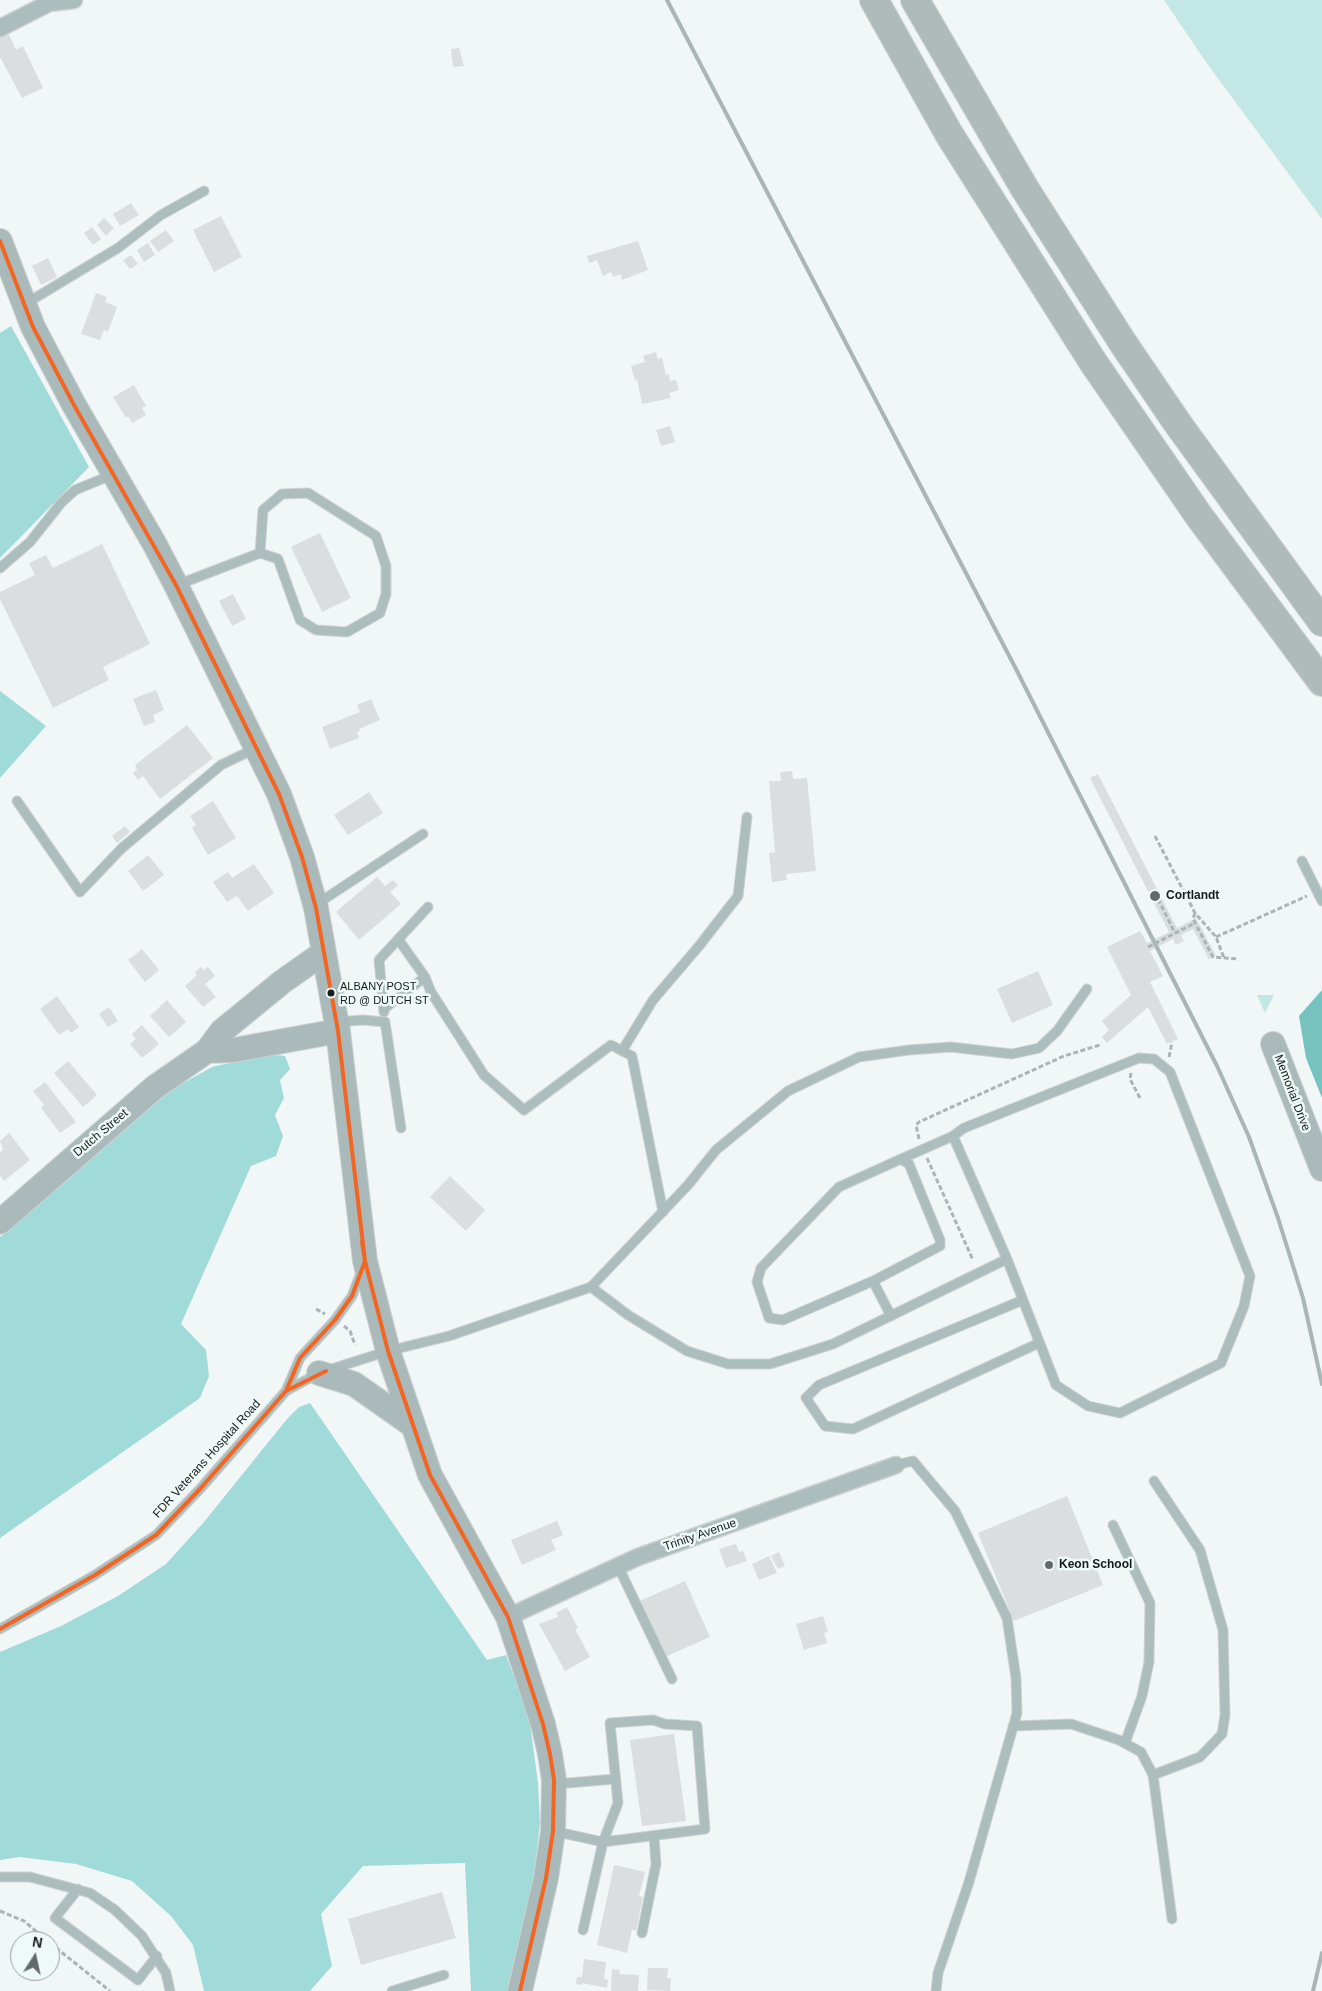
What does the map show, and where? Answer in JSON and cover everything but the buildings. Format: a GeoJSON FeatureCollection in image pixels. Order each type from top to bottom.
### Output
{"type":"FeatureCollection","features":[{"type":"Feature","properties":{"kind":"highway"},"geometry":{"type":"LineString","coordinates":[[874,0],[949,134],[1093,362],[1199,516],[1322,682]]}},
{"type":"Feature","properties":{"kind":"highway"},"geometry":{"type":"LineString","coordinates":[[915,0],[1025,189],[1123,343],[1178,424],[1322,622]]}},
{"type":"Feature","properties":{"kind":"main road"},"geometry":{"type":"LineString","coordinates":[[0,241],[33,327],[70,397],[176,585],[279,794],[302,857],[315,905],[337,1027],[365,1261],[388,1352],[411,1424],[430,1475],[508,1617],[543,1724],[550,1754],[554,1784],[553,1831],[546,1878],[520,1991]]}},
{"type":"Feature","properties":{"kind":"main road","name":"Dutch Street"},"geometry":{"type":"LineString","coordinates":[[0,1222],[155,1088],[207,1051],[222,1031],[282,982],[323,953]]}},
{"type":"Feature","properties":{"kind":"main road"},"geometry":{"type":"LineString","coordinates":[[207,1051],[234,1050],[337,1027]]}},
{"type":"Feature","properties":{"kind":"main road","name":"Memorial Drive"},"geometry":{"type":"LineString","coordinates":[[1273,1044],[1322,1169]]}},
{"type":"Feature","properties":{"kind":"main road"},"geometry":{"type":"LineString","coordinates":[[319,1374],[354,1384],[411,1424]]}},
{"type":"Feature","properties":{"kind":"street"},"geometry":{"type":"LineString","coordinates":[[0,28],[49,3],[74,0]]}},
{"type":"Feature","properties":{"kind":"street","name":"Trinity Avenue"},"geometry":{"type":"LineString","coordinates":[[508,1617],[638,1557],[896,1465]]}},
{"type":"Feature","properties":{"kind":"lane"},"geometry":{"type":"LineString","coordinates":[[25,304],[118,248],[161,215],[204,191]]}},
{"type":"Feature","properties":{"kind":"lane"},"geometry":{"type":"LineString","coordinates":[[0,568],[30,542],[61,503],[75,490],[114,474]]}},
{"type":"Feature","properties":{"kind":"lane"},"geometry":{"type":"LineString","coordinates":[[176,585],[260,554],[278,559],[300,620],[316,630],[347,632],[380,613],[386,594],[386,566],[376,536],[308,493],[282,494],[262,510],[260,554]]}},
{"type":"Feature","properties":{"kind":"lane"},"geometry":{"type":"LineString","coordinates":[[18,801],[80,892],[122,848],[221,765],[256,748]]}},
{"type":"Feature","properties":{"kind":"lane"},"geometry":{"type":"LineString","coordinates":[[622,1051],[653,1000],[738,896],[747,817]]}},
{"type":"Feature","properties":{"kind":"lane"},"geometry":{"type":"LineString","coordinates":[[315,905],[423,834]]}},
{"type":"Feature","properties":{"kind":"lane"},"geometry":{"type":"LineString","coordinates":[[1302,862],[1322,901]]}},
{"type":"Feature","properties":{"kind":"lane"},"geometry":{"type":"LineString","coordinates":[[401,1128],[385,1022],[379,960],[428,907]]}},
{"type":"Feature","properties":{"kind":"lane"},"geometry":{"type":"LineString","coordinates":[[398,939],[425,977],[431,992],[484,1075],[524,1110],[611,1044],[632,1056],[663,1212]]}},
{"type":"Feature","properties":{"kind":"lane"},"geometry":{"type":"LineString","coordinates":[[384,1009],[425,977]]}},
{"type":"Feature","properties":{"kind":"lane"},"geometry":{"type":"LineString","coordinates":[[1007,1259],[833,1344],[770,1364],[728,1364],[687,1351],[628,1315],[591,1287],[663,1212],[716,1150],[788,1091],[859,1057],[909,1050],[951,1047],[1012,1054],[1039,1048],[1057,1031],[1087,989]]}},
{"type":"Feature","properties":{"kind":"lane"},"geometry":{"type":"LineString","coordinates":[[337,1027],[363,1020],[385,1022]]}},
{"type":"Feature","properties":{"kind":"lane"},"geometry":{"type":"LineString","coordinates":[[901,1160],[909,1164],[940,1240],[940,1246],[873,1281],[783,1320],[769,1318],[757,1282],[761,1268],[839,1187],[953,1136],[964,1128],[1139,1058],[1154,1059],[1170,1072],[1250,1276],[1244,1306],[1220,1363],[1120,1413],[1088,1406],[1056,1385],[1007,1259],[953,1136]]}},
{"type":"Feature","properties":{"kind":"lane"},"geometry":{"type":"LineString","coordinates":[[286,1391],[300,1358],[335,1320],[352,1296],[365,1261]]}},
{"type":"Feature","properties":{"kind":"lane"},"geometry":{"type":"LineString","coordinates":[[873,1281],[890,1316]]}},
{"type":"Feature","properties":{"kind":"lane","name":"FDR Veterans Hospital Road"},"geometry":{"type":"LineString","coordinates":[[0,1630],[95,1575],[156,1534],[200,1489],[286,1391],[319,1374],[388,1352],[449,1336],[591,1287]]}},
{"type":"Feature","properties":{"kind":"lane"},"geometry":{"type":"LineString","coordinates":[[1023,1300],[819,1385],[806,1398],[825,1426],[853,1429],[1039,1343]]}},
{"type":"Feature","properties":{"kind":"lane"},"geometry":{"type":"LineString","coordinates":[[896,1465],[913,1461],[955,1511],[1007,1618],[1016,1678],[1017,1713],[969,1882],[938,1973],[936,1991]]}},
{"type":"Feature","properties":{"kind":"lane"},"geometry":{"type":"LineString","coordinates":[[1153,1775],[1200,1757],[1222,1734],[1225,1715],[1223,1630],[1200,1550],[1154,1481]]}},
{"type":"Feature","properties":{"kind":"lane"},"geometry":{"type":"LineString","coordinates":[[1113,1525],[1150,1603],[1149,1662],[1142,1696],[1125,1743]]}},
{"type":"Feature","properties":{"kind":"lane"},"geometry":{"type":"LineString","coordinates":[[618,1566],[672,1679]]}},
{"type":"Feature","properties":{"kind":"lane"},"geometry":{"type":"LineString","coordinates":[[553,1831],[603,1842],[705,1829],[697,1726],[665,1724],[653,1720],[610,1723],[618,1803],[603,1842],[582,1930]]}},
{"type":"Feature","properties":{"kind":"lane"},"geometry":{"type":"LineString","coordinates":[[1013,1726],[1071,1724],[1125,1743],[1141,1752],[1153,1775],[1172,1919]]}},
{"type":"Feature","properties":{"kind":"lane"},"geometry":{"type":"LineString","coordinates":[[554,1784],[615,1779]]}},
{"type":"Feature","properties":{"kind":"lane"},"geometry":{"type":"LineString","coordinates":[[642,1932],[656,1864],[654,1836]]}},
{"type":"Feature","properties":{"kind":"lane"},"geometry":{"type":"LineString","coordinates":[[0,1877],[30,1877],[90,1893],[115,1910],[142,1936],[157,1956],[166,1973],[170,1991]]}},
{"type":"Feature","properties":{"kind":"lane"},"geometry":{"type":"LineString","coordinates":[[78,1889],[55,1918],[138,1980],[157,1956]]}},
{"type":"Feature","properties":{"kind":"lane"},"geometry":{"type":"LineString","coordinates":[[392,1991],[444,1975]]}},
{"type":"Feature","properties":{"kind":"path"},"geometry":{"type":"LineString","coordinates":[[1155,836],[1195,913],[1216,937],[1224,958]]}},
{"type":"Feature","properties":{"kind":"path"},"geometry":{"type":"LineString","coordinates":[[1216,937],[1309,895]]}},
{"type":"Feature","properties":{"kind":"path"},"geometry":{"type":"LineString","coordinates":[[1158,899],[1175,933]]}},
{"type":"Feature","properties":{"kind":"path"},"geometry":{"type":"LineString","coordinates":[[1195,913],[1194,921],[1213,957],[1238,959]]}},
{"type":"Feature","properties":{"kind":"path"},"geometry":{"type":"LineString","coordinates":[[1148,947],[1194,921]]}},
{"type":"Feature","properties":{"kind":"path"},"geometry":{"type":"LineString","coordinates":[[1169,1058],[1172,1042]]}},
{"type":"Feature","properties":{"kind":"path"},"geometry":{"type":"LineString","coordinates":[[919,1138],[916,1125],[919,1122],[1064,1056],[1100,1045]]}},
{"type":"Feature","properties":{"kind":"path"},"geometry":{"type":"LineString","coordinates":[[1130,1079],[1141,1100]]}},
{"type":"Feature","properties":{"kind":"path"},"geometry":{"type":"LineString","coordinates":[[927,1158],[973,1260]]}},
{"type":"Feature","properties":{"kind":"path"},"geometry":{"type":"LineString","coordinates":[[341,1324],[350,1331],[355,1345]]}},
{"type":"Feature","properties":{"kind":"path"},"geometry":{"type":"LineString","coordinates":[[0,1911],[24,1922],[35,1931]]}},
{"type":"Feature","properties":{"kind":"path"},"geometry":{"type":"LineString","coordinates":[[60,1951],[110,1991]]}},
{"type":"Feature","properties":{"kind":"shaded area"},"geometry":{"type":"Polygon","coordinates":[[[1164,0],[1322,0],[1322,219],[1208,65],[1164,0]]]}},
{"type":"Feature","properties":{"kind":"shaded area"},"geometry":{"type":"Polygon","coordinates":[[[11,326],[89,467],[0,558],[0,333],[11,326]]]}},
{"type":"Feature","properties":{"kind":"shaded area"},"geometry":{"type":"Polygon","coordinates":[[[0,691],[46,726],[0,778],[0,691]]]}},
{"type":"Feature","properties":{"kind":"shaded area"},"geometry":{"type":"Polygon","coordinates":[[[1322,990],[1322,1098],[1306,1058],[1299,1016],[1322,990]]]}},
{"type":"Feature","properties":{"kind":"shaded area"},"geometry":{"type":"Polygon","coordinates":[[[1257,995],[1274,995],[1265,1013],[1257,995]]]}},
{"type":"Feature","properties":{"kind":"shaded area"},"geometry":{"type":"Polygon","coordinates":[[[268,1054],[285,1056],[290,1069],[280,1080],[284,1098],[275,1115],[283,1136],[276,1156],[251,1166],[181,1324],[206,1350],[209,1376],[200,1398],[0,1538],[0,1237],[171,1090],[212,1067],[268,1054]]]}},
{"type":"Feature","properties":{"kind":"shaded area"},"geometry":{"type":"Polygon","coordinates":[[[310,1403],[487,1660],[506,1655],[529,1716],[538,1783],[540,1823],[534,1876],[511,1991],[471,1991],[465,1863],[363,1866],[321,1914],[332,1966],[310,1991],[204,1991],[193,1945],[171,1916],[132,1881],[76,1864],[20,1857],[0,1860],[0,1652],[61,1626],[118,1596],[166,1564],[204,1522],[287,1419],[299,1407],[310,1403]]]}},
{"type":"Feature","properties":{"kind":"railway"},"geometry":{"type":"LineString","coordinates":[[667,0],[1016,669],[1218,1068],[1249,1137],[1278,1218],[1303,1298],[1322,1384]]}},
{"type":"Feature","properties":{"kind":"railway"},"geometry":{"type":"LineString","coordinates":[[1313,1991],[1322,1953]]}},
{"type":"Feature","properties":{"kind":"transit line"},"geometry":{"type":"LineString","coordinates":[[0,241],[33,327],[74,405],[176,585],[279,794],[302,857],[316,908],[338,1031],[365,1261],[388,1351],[430,1475],[508,1617],[543,1724],[550,1754],[554,1780],[553,1831],[546,1878],[520,1991]]}},
{"type":"Feature","properties":{"kind":"transit line"},"geometry":{"type":"LineString","coordinates":[[286,1391],[300,1358],[335,1320],[352,1296],[365,1261],[362,1242]]}},
{"type":"Feature","properties":{"kind":"transit line"},"geometry":{"type":"LineString","coordinates":[[0,1629],[95,1575],[156,1535],[200,1489],[286,1391],[326,1371]]}},
{"type":"Feature","properties":{"kind":"place","name":"Cortlandt"},"geometry":{"type":"Point","coordinates":[1155,896]}},
{"type":"Feature","properties":{"kind":"place","name":"ALBANY POST RD @ DUTCH ST"},"geometry":{"type":"Point","coordinates":[331,993]}},
{"type":"Feature","properties":{"kind":"place","name":"Keon School"},"geometry":{"type":"Point","coordinates":[1049,1565]}}]}
